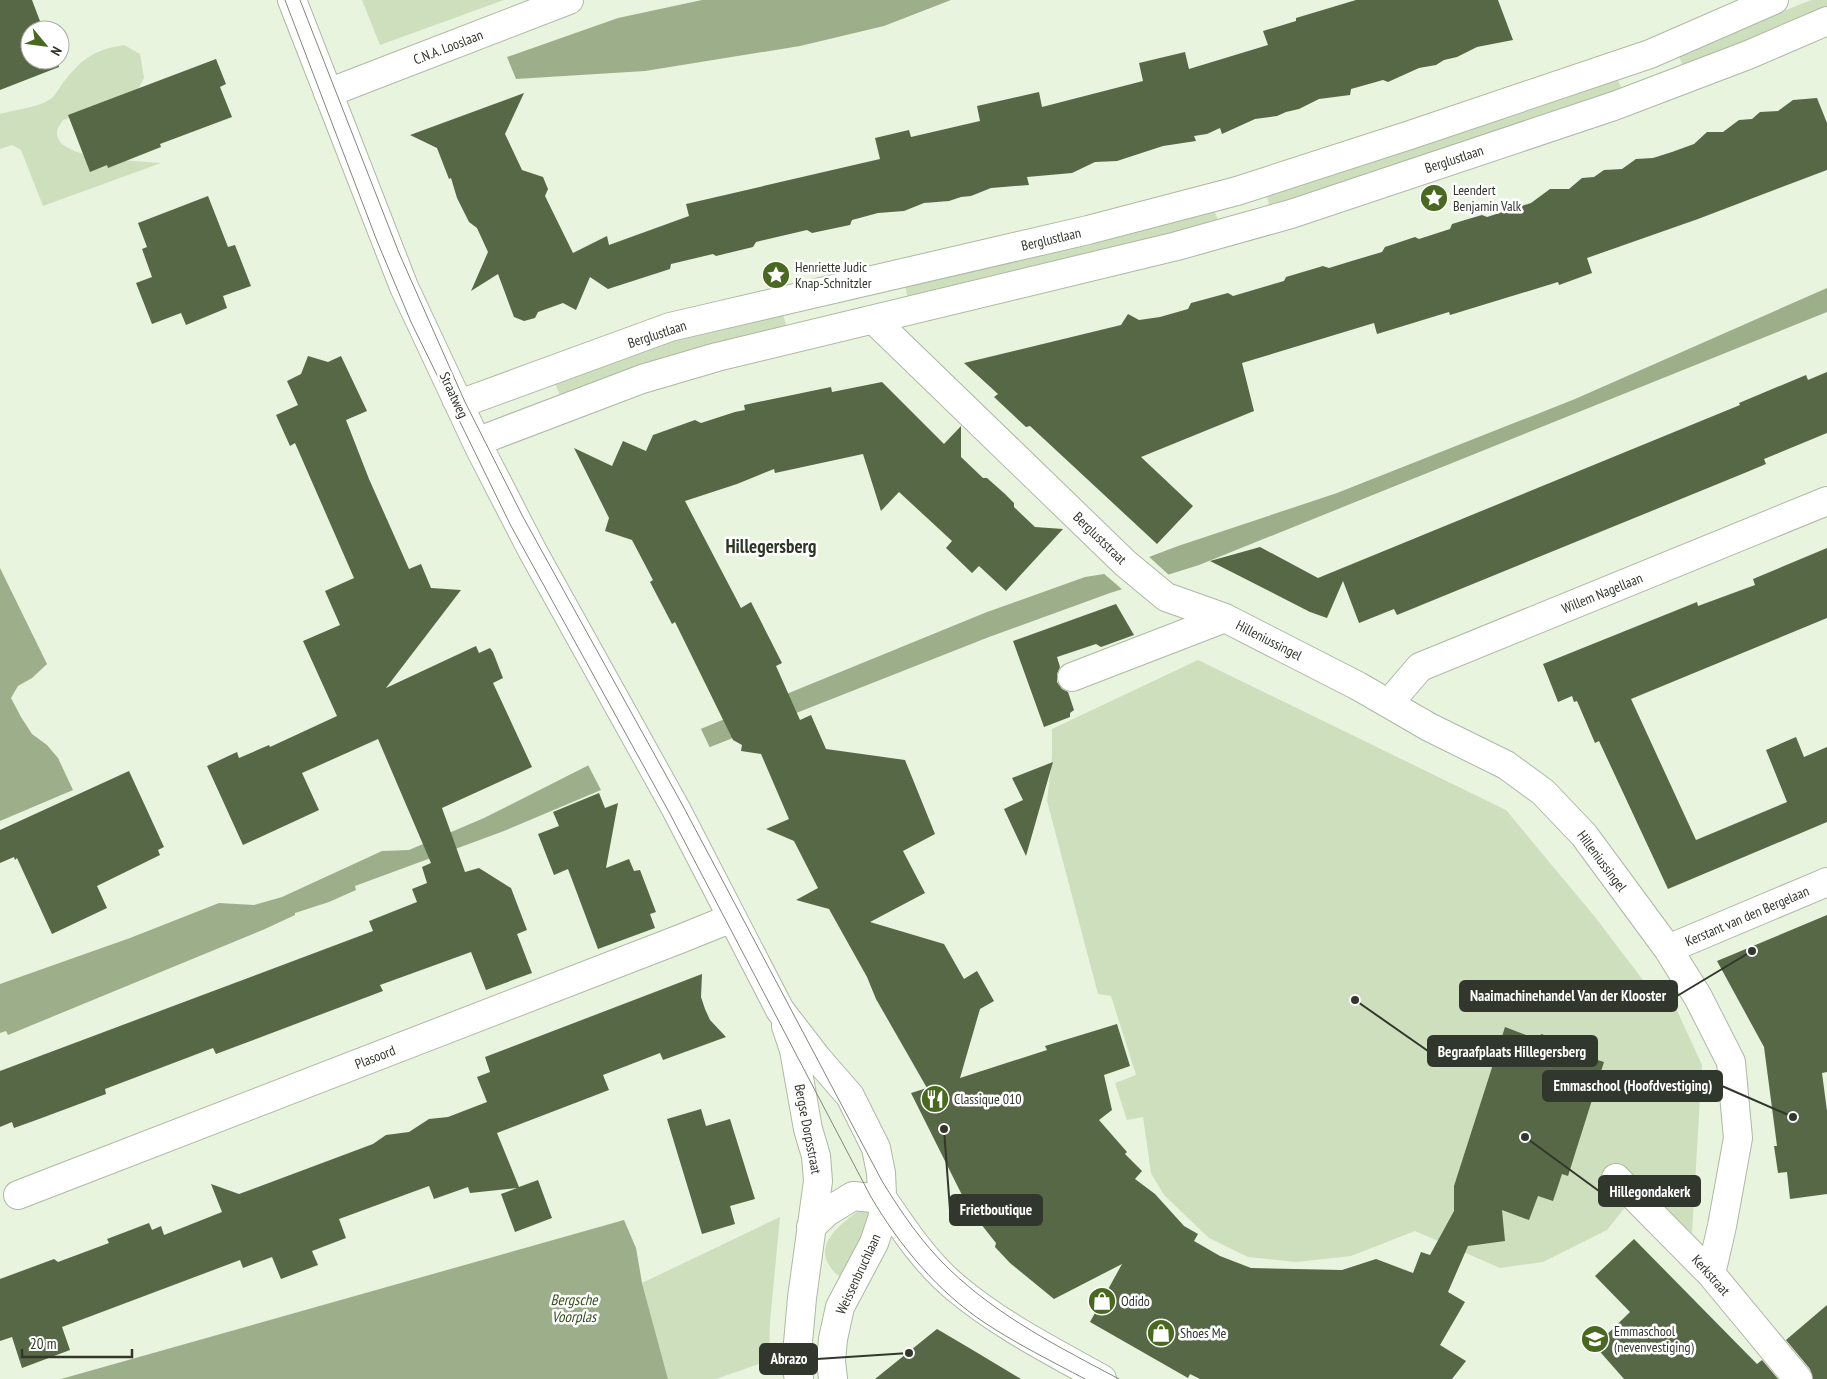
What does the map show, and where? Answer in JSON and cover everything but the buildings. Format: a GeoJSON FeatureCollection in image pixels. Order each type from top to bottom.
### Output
{"type":"FeatureCollection","features":[{"type":"Feature","properties":{"kind":"street","name":"Straatweg"},"geometry":{"type":"LineString","coordinates":[[292,0],[404,287],[456,399],[532,550],[655,772]]}},
{"type":"Feature","properties":{"kind":"street","name":"C.N.A. Looslaan"},"geometry":{"type":"LineString","coordinates":[[328,93],[569,0]]}},
{"type":"Feature","properties":{"kind":"street","name":"Berglustlaan"},"geometry":{"type":"LineString","coordinates":[[456,399],[465,402],[670,327],[1088,230],[1237,191],[1650,54],[1774,0]]}},
{"type":"Feature","properties":{"kind":"street","name":"Berglustlaan"},"geometry":{"type":"LineString","coordinates":[[479,447],[484,439],[642,379],[717,357],[1177,246],[1291,214],[1614,106],[1748,55],[1827,21]]}},
{"type":"Feature","properties":{"kind":"street"},"geometry":{"type":"LineString","coordinates":[[1650,54],[1660,88]]}},
{"type":"Feature","properties":{"kind":"street"},"geometry":{"type":"LineString","coordinates":[[1237,191],[1246,226]]}},
{"type":"Feature","properties":{"kind":"street"},"geometry":{"type":"LineString","coordinates":[[864,282],[874,320]]}},
{"type":"Feature","properties":{"kind":"street","name":"Bergluststraat"},"geometry":{"type":"LineString","coordinates":[[874,320],[1125,563],[1166,597],[1225,618]]}},
{"type":"Feature","properties":{"kind":"street","name":"Willem Nagellaan"},"geometry":{"type":"LineString","coordinates":[[1389,703],[1420,667],[1827,501]]}},
{"type":"Feature","properties":{"kind":"street"},"geometry":{"type":"LineString","coordinates":[[1072,677],[1225,618]]}},
{"type":"Feature","properties":{"kind":"street","name":"Hilleniussingel"},"geometry":{"type":"LineString","coordinates":[[1225,618],[1389,703],[1429,727],[1506,765],[1543,792],[1584,835],[1668,949],[1698,997],[1732,1062],[1738,1138],[1712,1274]]}},
{"type":"Feature","properties":{"kind":"street","name":"Bergse Dorpsstraat"},"geometry":{"type":"LineString","coordinates":[[655,772],[780,1010],[794,1050],[808,1129],[816,1156],[818,1181],[811,1227]]}},
{"type":"Feature","properties":{"kind":"street","name":"Kerstant van den Bergelaan"},"geometry":{"type":"LineString","coordinates":[[1668,949],[1827,882]]}},
{"type":"Feature","properties":{"kind":"street","name":"Plasoord"},"geometry":{"type":"LineString","coordinates":[[18,1195],[670,942],[726,920],[731,916]]}},
{"type":"Feature","properties":{"kind":"street","name":"Bergse Dorpsstraat"},"geometry":{"type":"LineString","coordinates":[[780,1010],[817,1058],[850,1096],[876,1148],[881,1173],[883,1199],[910,1239],[954,1287],[993,1316],[1028,1339],[1102,1379]]}},
{"type":"Feature","properties":{"kind":"street","name":"Kerkstraat"},"geometry":{"type":"LineString","coordinates":[[1616,1178],[1712,1274],[1798,1379]]}},
{"type":"Feature","properties":{"kind":"street"},"geometry":{"type":"LineString","coordinates":[[799,1379],[796,1365],[811,1227],[828,1212],[853,1196],[883,1199]]}},
{"type":"Feature","properties":{"kind":"street","name":"Weissenbruchlaan"},"geometry":{"type":"LineString","coordinates":[[833,1379],[831,1361],[833,1339],[840,1307],[879,1229],[883,1216],[883,1199]]}},
{"type":"Feature","properties":{"kind":"shaded area"},"geometry":{"type":"Polygon","coordinates":[[[362,0],[504,0],[380,45],[362,0]]]}},
{"type":"Feature","properties":{"kind":"shaded area"},"geometry":{"type":"Polygon","coordinates":[[[1811,0],[1827,0],[1827,9],[1686,66],[1682,64],[1679,56],[1684,51],[1811,0]]]}},
{"type":"Feature","properties":{"kind":"shaded area"},"geometry":{"type":"Polygon","coordinates":[[[124,45],[140,54],[144,78],[133,99],[63,120],[57,135],[64,145],[89,155],[161,163],[43,206],[21,150],[12,145],[0,149],[0,114],[47,101],[54,96],[66,79],[85,60],[105,49],[124,45]]]}},
{"type":"Feature","properties":{"kind":"shaded area"},"geometry":{"type":"Polygon","coordinates":[[[1617,78],[1621,87],[1619,91],[1274,207],[1269,205],[1267,196],[1617,78]]]}},
{"type":"Feature","properties":{"kind":"shaded area"},"geometry":{"type":"Polygon","coordinates":[[[1214,210],[1218,220],[1213,224],[908,300],[905,285],[1214,210]]]}},
{"type":"Feature","properties":{"kind":"shaded area"},"geometry":{"type":"Polygon","coordinates":[[[782,311],[787,328],[561,398],[555,383],[701,330],[782,311]]]}},
{"type":"Feature","properties":{"kind":"shaded area"},"geometry":{"type":"Polygon","coordinates":[[[1198,660],[1506,810],[1595,917],[1649,988],[1663,980],[1702,1065],[1692,1233],[1640,1189],[1607,1230],[1543,1262],[1500,1268],[1415,1231],[1351,1256],[1296,1262],[1248,1257],[1209,1238],[1164,1195],[1151,1173],[1143,1117],[1127,1120],[1115,1083],[1136,1075],[1111,996],[1098,994],[1047,801],[1052,757],[1052,729],[1198,660]]]}},
{"type":"Feature","properties":{"kind":"shaded area"},"geometry":{"type":"Polygon","coordinates":[[[857,1212],[871,1212],[866,1238],[840,1277],[831,1268],[826,1259],[825,1250],[832,1234],[857,1212]]]}},
{"type":"Feature","properties":{"kind":"shaded area"},"geometry":{"type":"Polygon","coordinates":[[[780,1217],[770,1322],[769,1358],[765,1362],[716,1379],[668,1379],[642,1283],[780,1217]]]}},
{"type":"Feature","properties":{"kind":"water"},"geometry":{"type":"Polygon","coordinates":[[[702,0],[951,0],[884,26],[800,46],[645,71],[516,79],[507,57],[618,18],[702,0]]]}},
{"type":"Feature","properties":{"kind":"water"},"geometry":{"type":"Polygon","coordinates":[[[1827,288],[1827,312],[1199,565],[1110,593],[989,637],[601,790],[504,831],[355,886],[356,890],[329,902],[295,913],[295,915],[265,929],[8,1035],[6,1031],[0,1033],[0,984],[130,938],[219,903],[254,905],[282,897],[382,851],[409,850],[484,818],[589,765],[593,773],[987,612],[1085,577],[1104,574],[1178,546],[1337,493],[1575,399],[1827,288]]]}},
{"type":"Feature","properties":{"kind":"water"},"geometry":{"type":"Polygon","coordinates":[[[0,568],[47,664],[32,678],[18,686],[11,698],[32,734],[47,745],[58,758],[73,790],[0,821],[0,568]]]}},
{"type":"Feature","properties":{"kind":"water","name":"Bergsche Voorplas"},"geometry":{"type":"Polygon","coordinates":[[[624,1220],[636,1248],[642,1283],[668,1379],[61,1379],[624,1220]]]}},
{"type":"Feature","properties":{"kind":"pier"},"geometry":{"type":"Polygon","coordinates":[[[1147,555],[1169,575],[1124,591],[1102,572],[1147,555]]]}},
{"type":"Feature","properties":{"kind":"pier"},"geometry":{"type":"Polygon","coordinates":[[[700,727],[711,750],[602,792],[587,763],[590,763],[594,770],[700,727]]]}},
{"type":"Feature","properties":{"kind":"tram line"},"geometry":{"type":"LineString","coordinates":[[285,0],[377,241],[411,322],[511,526],[669,812],[871,1197],[907,1250],[951,1297],[997,1331],[1085,1379]]}},
{"type":"Feature","properties":{"kind":"tram line"},"geometry":{"type":"LineString","coordinates":[[300,0],[399,253],[465,402],[523,517],[683,806],[882,1181],[904,1216],[921,1238],[939,1259],[968,1286],[1030,1330],[1119,1379]]}},
{"type":"Feature","properties":{"kind":"place","name":"Leendert Benjamin Valk"},"geometry":{"type":"Point","coordinates":[1434,198]}},
{"type":"Feature","properties":{"kind":"place","name":"Henriette Judic Knap-Schnitzler"},"geometry":{"type":"Point","coordinates":[776,275]}},
{"type":"Feature","properties":{"kind":"place","name":"Naaimachinehandel Van der Klooster"},"geometry":{"type":"Point","coordinates":[1752,951]}},
{"type":"Feature","properties":{"kind":"place","name":"Begraafplaats Hillegersberg"},"geometry":{"type":"Point","coordinates":[1355,1000]}},
{"type":"Feature","properties":{"kind":"place","name":"Classique 010"},"geometry":{"type":"Point","coordinates":[935,1099]}},
{"type":"Feature","properties":{"kind":"place","name":"Emmaschool (Hoofdvestiging)"},"geometry":{"type":"Point","coordinates":[1793,1117]}},
{"type":"Feature","properties":{"kind":"place","name":"Frietboutique"},"geometry":{"type":"Point","coordinates":[944,1129]}},
{"type":"Feature","properties":{"kind":"place","name":"Hillegondakerk"},"geometry":{"type":"Point","coordinates":[1525,1137]}},
{"type":"Feature","properties":{"kind":"place","name":"Odido"},"geometry":{"type":"Point","coordinates":[1102,1301]}},
{"type":"Feature","properties":{"kind":"place","name":"Shoes Me"},"geometry":{"type":"Point","coordinates":[1161,1333]}},
{"type":"Feature","properties":{"kind":"place","name":"Emmaschool (nevenvestiging)"},"geometry":{"type":"Point","coordinates":[1595,1339]}},
{"type":"Feature","properties":{"kind":"place","name":"Abrazo"},"geometry":{"type":"Point","coordinates":[909,1353]}},
{"type":"Feature","properties":{"kind":"district","name":"Hillegersberg"},"geometry":{"type":"Point","coordinates":[771,546]}}]}
